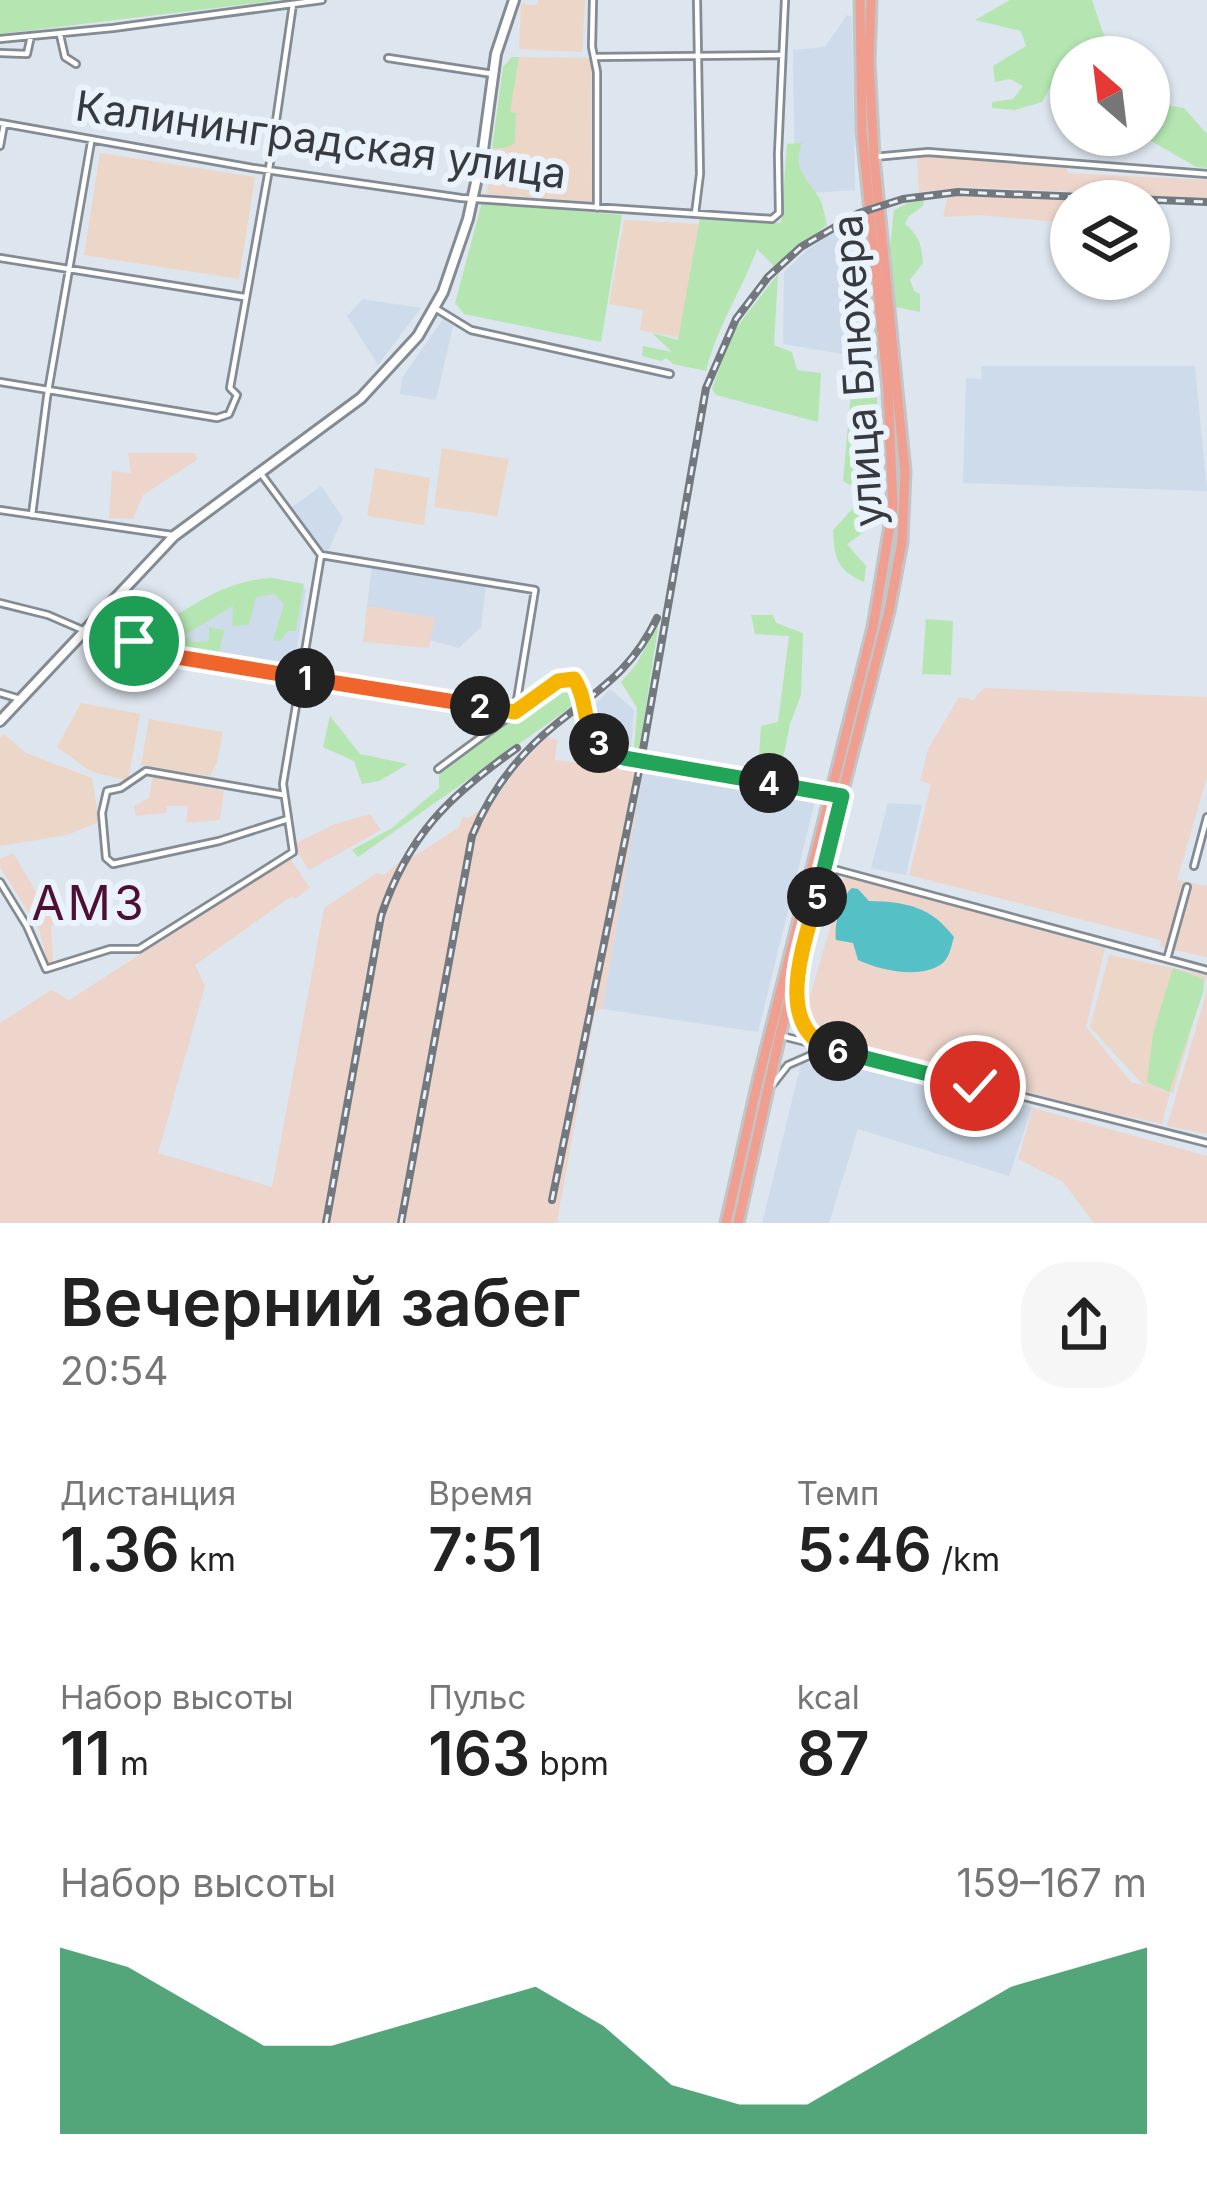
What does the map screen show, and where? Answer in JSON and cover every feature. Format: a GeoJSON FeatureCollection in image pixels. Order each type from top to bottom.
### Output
{"type":"FeatureCollection","features":[{"type":"Feature","properties":{"kind":"main road","name":"улица Блюхера"},"geometry":{"type":"LineString","coordinates":[[738,1223],[837,796],[877,609],[893,507],[888,390],[862,132],[860,0]]}},
{"type":"Feature","properties":{"kind":"main road","name":"улица Блюхера"},"geometry":{"type":"LineString","coordinates":[[837,796],[890,611],[905,499],[898,381],[874,157],[871,0]]}},
{"type":"Feature","properties":{"kind":"main road","name":"улица Блюхера"},"geometry":{"type":"LineString","coordinates":[[726,1223],[759,1077],[820,866]]}},
{"type":"Feature","properties":{"kind":"street","name":"Калининградская улица"},"geometry":{"type":"LineString","coordinates":[[0,39],[322,0]]}},
{"type":"Feature","properties":{"kind":"street"},"geometry":{"type":"LineString","coordinates":[[0,721],[174,536],[370,391],[418,336],[435,308],[473,199],[502,28],[514,0]]}},
{"type":"Feature","properties":{"kind":"street"},"geometry":{"type":"LineString","coordinates":[[593,0],[597,208]]}},
{"type":"Feature","properties":{"kind":"street"},"geometry":{"type":"LineString","coordinates":[[695,214],[700,174],[697,0]]}},
{"type":"Feature","properties":{"kind":"street"},"geometry":{"type":"LineString","coordinates":[[594,57],[782,55],[785,0]]}},
{"type":"Feature","properties":{"kind":"street"},"geometry":{"type":"LineString","coordinates":[[0,382],[218,418],[233,408],[236,395],[230,388],[293,4]]}},
{"type":"Feature","properties":{"kind":"street"},"geometry":{"type":"LineString","coordinates":[[59,34],[65,57],[76,64]]}},
{"type":"Feature","properties":{"kind":"street"},"geometry":{"type":"LineString","coordinates":[[0,53],[27,54],[31,36]]}},
{"type":"Feature","properties":{"kind":"street","name":"Калининградская улица"},"geometry":{"type":"LineString","coordinates":[[2,124],[473,199],[777,217],[782,55]]}},
{"type":"Feature","properties":{"kind":"street"},"geometry":{"type":"LineString","coordinates":[[388,58],[493,74]]}},
{"type":"Feature","properties":{"kind":"street"},"geometry":{"type":"LineString","coordinates":[[0,146],[2,124]]}},
{"type":"Feature","properties":{"kind":"street"},"geometry":{"type":"LineString","coordinates":[[32,515],[91,140]]}},
{"type":"Feature","properties":{"kind":"street"},"geometry":{"type":"LineString","coordinates":[[874,157],[952,154],[1207,174]]}},
{"type":"Feature","properties":{"kind":"street"},"geometry":{"type":"LineString","coordinates":[[0,258],[244,297]]}},
{"type":"Feature","properties":{"kind":"street"},"geometry":{"type":"LineString","coordinates":[[435,308],[471,330],[670,374]]}},
{"type":"Feature","properties":{"kind":"street"},"geometry":{"type":"LineString","coordinates":[[259,472],[321,555],[535,590],[515,712]]}},
{"type":"Feature","properties":{"kind":"street"},"geometry":{"type":"LineString","coordinates":[[0,510],[174,536]]}},
{"type":"Feature","properties":{"kind":"street"},"geometry":{"type":"LineString","coordinates":[[0,882],[46,969],[110,949],[139,949],[293,852],[283,784],[321,555]]}},
{"type":"Feature","properties":{"kind":"street"},"geometry":{"type":"LineString","coordinates":[[0,603],[48,615],[87,632]]}},
{"type":"Feature","properties":{"kind":"street"},"geometry":{"type":"LineString","coordinates":[[104,612],[132,640],[153,651],[515,712]]}},
{"type":"Feature","properties":{"kind":"street"},"geometry":{"type":"LineString","coordinates":[[438,769],[558,681],[574,679],[588,730],[613,754],[837,796]]}},
{"type":"Feature","properties":{"kind":"street"},"geometry":{"type":"LineString","coordinates":[[0,693],[20,699]]}},
{"type":"Feature","properties":{"kind":"street"},"geometry":{"type":"LineString","coordinates":[[284,795],[146,771],[121,788],[107,791],[103,799],[106,858],[110,863],[219,841],[288,818]]}},
{"type":"Feature","properties":{"kind":"street"},"geometry":{"type":"LineString","coordinates":[[1194,866],[1207,817]]}},
{"type":"Feature","properties":{"kind":"street"},"geometry":{"type":"LineString","coordinates":[[820,866],[1207,970]]}},
{"type":"Feature","properties":{"kind":"street"},"geometry":{"type":"LineString","coordinates":[[1167,958],[1186,887]]}},
{"type":"Feature","properties":{"kind":"street"},"geometry":{"type":"LineString","coordinates":[[796,974],[798,1006],[807,1029],[827,1048]]}},
{"type":"Feature","properties":{"kind":"street"},"geometry":{"type":"LineString","coordinates":[[780,1035],[1207,1143]]}},
{"type":"Feature","properties":{"kind":"street"},"geometry":{"type":"LineString","coordinates":[[766,1095],[788,1065],[827,1048]]}},
{"type":"Feature","properties":{"kind":"shaded area"},"geometry":{"type":"Polygon","coordinates":[[[538,0],[585,0],[582,52],[519,49],[521,4],[537,5],[538,0]]]}},
{"type":"Feature","properties":{"kind":"shaded area"},"geometry":{"type":"Polygon","coordinates":[[[847,15],[852,17],[855,190],[795,194],[793,50],[825,47],[847,15]]]}},
{"type":"Feature","properties":{"kind":"shaded area"},"geometry":{"type":"Polygon","coordinates":[[[512,57],[591,58],[592,202],[487,194],[503,67],[512,57]]]}},
{"type":"Feature","properties":{"kind":"shaded area"},"geometry":{"type":"Polygon","coordinates":[[[100,153],[255,177],[239,279],[84,255],[100,153]]]}},
{"type":"Feature","properties":{"kind":"shaded area"},"geometry":{"type":"Polygon","coordinates":[[[917,157],[1067,168],[1068,173],[1207,180],[1207,198],[1170,196],[1170,180],[1050,180],[1050,191],[969,187],[919,192],[917,157]]]}},
{"type":"Feature","properties":{"kind":"shaded area"},"geometry":{"type":"Polygon","coordinates":[[[948,195],[1050,199],[1050,221],[943,217],[948,195]]]}},
{"type":"Feature","properties":{"kind":"shaded area"},"geometry":{"type":"Polygon","coordinates":[[[624,220],[700,224],[686,339],[640,330],[643,310],[609,304],[624,220]]]}},
{"type":"Feature","properties":{"kind":"shaded area"},"geometry":{"type":"Polygon","coordinates":[[[863,222],[877,360],[783,344],[784,272],[845,225],[863,222]]]}},
{"type":"Feature","properties":{"kind":"shaded area"},"geometry":{"type":"Polygon","coordinates":[[[363,299],[421,308],[378,365],[347,316],[363,299]]]}},
{"type":"Feature","properties":{"kind":"shaded area"},"geometry":{"type":"Polygon","coordinates":[[[443,319],[453,326],[436,400],[400,394],[402,378],[443,319]]]}},
{"type":"Feature","properties":{"kind":"shaded area"},"geometry":{"type":"Polygon","coordinates":[[[981,366],[1195,366],[1207,491],[963,483],[966,378],[982,379],[981,366]]]}},
{"type":"Feature","properties":{"kind":"shaded area"},"geometry":{"type":"Polygon","coordinates":[[[442,448],[509,459],[497,516],[434,507],[442,448]]]}},
{"type":"Feature","properties":{"kind":"shaded area"},"geometry":{"type":"Polygon","coordinates":[[[128,453],[195,453],[197,460],[143,495],[133,519],[109,518],[112,471],[131,473],[128,453]]]}},
{"type":"Feature","properties":{"kind":"shaded area"},"geometry":{"type":"Polygon","coordinates":[[[375,468],[430,478],[424,525],[367,516],[375,468]]]}},
{"type":"Feature","properties":{"kind":"shaded area"},"geometry":{"type":"Polygon","coordinates":[[[321,486],[343,518],[327,553],[289,509],[321,486]]]}},
{"type":"Feature","properties":{"kind":"shaded area"},"geometry":{"type":"Polygon","coordinates":[[[372,568],[486,586],[481,627],[459,648],[430,640],[434,618],[367,606],[372,568]]]}},
{"type":"Feature","properties":{"kind":"shaded area"},"geometry":{"type":"Polygon","coordinates":[[[271,583],[306,589],[291,664],[171,645],[172,626],[271,583]]]}},
{"type":"Feature","properties":{"kind":"shaded area"},"geometry":{"type":"Polygon","coordinates":[[[367,606],[435,618],[429,648],[363,642],[367,606]]]}},
{"type":"Feature","properties":{"kind":"shaded area"},"geometry":{"type":"Polygon","coordinates":[[[984,688],[1207,697],[1207,777],[1177,880],[1207,886],[1207,957],[1160,947],[1161,940],[909,875],[931,784],[920,781],[928,749],[959,697],[973,700],[984,688]]]}},
{"type":"Feature","properties":{"kind":"shaded area"},"geometry":{"type":"Polygon","coordinates":[[[610,689],[634,710],[631,748],[594,732],[590,710],[610,689]]]}},
{"type":"Feature","properties":{"kind":"shaded area"},"geometry":{"type":"Polygon","coordinates":[[[81,703],[140,714],[128,781],[90,771],[57,747],[81,703]]]}},
{"type":"Feature","properties":{"kind":"shaded area"},"geometry":{"type":"Polygon","coordinates":[[[149,719],[223,732],[210,776],[141,765],[149,719]]]}},
{"type":"Feature","properties":{"kind":"shaded area"},"geometry":{"type":"Polygon","coordinates":[[[4,734],[26,753],[92,778],[99,822],[67,835],[0,846],[0,738],[4,734]]]}},
{"type":"Feature","properties":{"kind":"shaded area"},"geometry":{"type":"Polygon","coordinates":[[[547,737],[557,740],[555,760],[643,771],[602,1009],[595,1011],[557,1223],[0,1223],[0,1023],[51,990],[69,1000],[290,858],[310,888],[195,965],[205,986],[158,1153],[272,1187],[324,908],[459,827],[463,817],[488,810],[514,772],[547,737]]]}},
{"type":"Feature","properties":{"kind":"shaded area"},"geometry":{"type":"Polygon","coordinates":[[[643,771],[815,801],[758,1032],[602,1009],[643,771]]]}},
{"type":"Feature","properties":{"kind":"shaded area"},"geometry":{"type":"Polygon","coordinates":[[[153,776],[224,791],[220,820],[186,823],[188,806],[167,806],[166,813],[136,816],[134,806],[149,798],[153,776]]]}},
{"type":"Feature","properties":{"kind":"shaded area"},"geometry":{"type":"Polygon","coordinates":[[[888,803],[922,805],[906,875],[871,868],[888,803]]]}},
{"type":"Feature","properties":{"kind":"shaded area"},"geometry":{"type":"Polygon","coordinates":[[[370,814],[381,830],[309,870],[296,843],[370,814]]]}},
{"type":"Feature","properties":{"kind":"shaded area"},"geometry":{"type":"Polygon","coordinates":[[[13,853],[55,923],[51,926],[53,962],[48,964],[39,929],[0,867],[0,859],[13,853]]]}},
{"type":"Feature","properties":{"kind":"shaded area"},"geometry":{"type":"Polygon","coordinates":[[[845,876],[1105,948],[1086,1027],[1131,1082],[1170,1093],[1162,1124],[820,1034],[809,1020],[807,1007],[845,876]]]}},
{"type":"Feature","properties":{"kind":"shaded area"},"geometry":{"type":"Polygon","coordinates":[[[1109,955],[1207,975],[1173,1093],[1143,1085],[1090,1027],[1109,955]]]}},
{"type":"Feature","properties":{"kind":"shaded area"},"geometry":{"type":"Polygon","coordinates":[[[1207,991],[1207,1134],[1167,1126],[1207,991]]]}},
{"type":"Feature","properties":{"kind":"shaded area"},"geometry":{"type":"Polygon","coordinates":[[[834,1060],[1032,1107],[1009,1176],[858,1129],[829,1223],[762,1223],[801,1064],[834,1060]]]}},
{"type":"Feature","properties":{"kind":"shaded area"},"geometry":{"type":"Polygon","coordinates":[[[1033,1108],[1207,1156],[1207,1223],[1094,1223],[1063,1182],[1018,1159],[1033,1108]]]}},
{"type":"Feature","properties":{"kind":"green space"},"geometry":{"type":"Polygon","coordinates":[[[0,0],[280,0],[0,34],[0,0]]]}},
{"type":"Feature","properties":{"kind":"green space"},"geometry":{"type":"Polygon","coordinates":[[[1010,0],[1092,0],[1105,36],[1050,36],[1050,87],[1042,102],[1015,110],[992,108],[992,102],[1013,99],[1023,86],[1010,79],[995,82],[993,66],[1026,46],[1021,31],[975,20],[1010,0]]]}},
{"type":"Feature","properties":{"kind":"green space"},"geometry":{"type":"Polygon","coordinates":[[[512,57],[519,57],[510,112],[516,113],[515,143],[492,148],[503,67],[512,57]]]}},
{"type":"Feature","properties":{"kind":"green space"},"geometry":{"type":"Polygon","coordinates":[[[1170,106],[1184,108],[1207,134],[1207,168],[1170,152],[1170,106]]]}},
{"type":"Feature","properties":{"kind":"green space"},"geometry":{"type":"Polygon","coordinates":[[[802,143],[800,166],[820,199],[827,225],[774,266],[757,249],[706,371],[642,356],[643,346],[672,352],[652,333],[678,340],[700,218],[781,223],[787,144],[802,143]]]}},
{"type":"Feature","properties":{"kind":"green space"},"geometry":{"type":"Polygon","coordinates":[[[924,199],[923,206],[905,224],[917,237],[921,251],[923,263],[910,280],[920,294],[920,312],[896,307],[890,246],[894,210],[924,199]]]}},
{"type":"Feature","properties":{"kind":"green space"},"geometry":{"type":"Polygon","coordinates":[[[482,202],[622,215],[601,342],[464,314],[455,303],[482,202]]]}},
{"type":"Feature","properties":{"kind":"green space"},"geometry":{"type":"Polygon","coordinates":[[[778,274],[774,345],[792,352],[797,370],[821,373],[818,422],[716,395],[712,389],[732,333],[778,274]]]}},
{"type":"Feature","properties":{"kind":"green space"},"geometry":{"type":"Polygon","coordinates":[[[854,359],[875,359],[882,502],[878,522],[847,544],[866,566],[864,582],[839,562],[833,530],[866,494],[843,481],[854,359]]]}},
{"type":"Feature","properties":{"kind":"green space"},"geometry":{"type":"Polygon","coordinates":[[[272,578],[304,584],[296,631],[288,631],[280,641],[273,640],[284,605],[275,594],[256,597],[249,625],[232,626],[233,606],[185,635],[192,642],[209,641],[209,627],[224,630],[218,657],[153,649],[145,637],[220,591],[272,578]]]}},
{"type":"Feature","properties":{"kind":"green space"},"geometry":{"type":"Polygon","coordinates":[[[751,615],[773,615],[776,623],[803,633],[801,695],[780,774],[758,769],[761,726],[778,722],[789,636],[755,634],[751,615]]]}},
{"type":"Feature","properties":{"kind":"green space"},"geometry":{"type":"Polygon","coordinates":[[[926,619],[953,621],[951,675],[922,674],[926,619]]]}},
{"type":"Feature","properties":{"kind":"green space"},"geometry":{"type":"Polygon","coordinates":[[[659,621],[639,753],[634,749],[637,708],[621,682],[636,665],[659,621]]]}},
{"type":"Feature","properties":{"kind":"green space"},"geometry":{"type":"Polygon","coordinates":[[[573,689],[574,705],[358,857],[352,850],[392,828],[439,788],[439,772],[547,694],[573,689]]]}},
{"type":"Feature","properties":{"kind":"green space"},"geometry":{"type":"Polygon","coordinates":[[[330,716],[360,754],[408,764],[379,781],[362,784],[354,761],[323,747],[330,716]]]}},
{"type":"Feature","properties":{"kind":"green space"},"geometry":{"type":"Polygon","coordinates":[[[1173,968],[1204,979],[1169,1092],[1147,1082],[1153,1033],[1173,968]]]}},
{"type":"Feature","properties":{"kind":"water"},"geometry":{"type":"Polygon","coordinates":[[[852,888],[869,901],[907,905],[936,919],[954,937],[946,960],[931,969],[910,972],[858,960],[853,943],[836,940],[839,912],[852,888]]]}},
{"type":"Feature","properties":{"kind":"railway"},"geometry":{"type":"LineString","coordinates":[[552,1200],[641,761],[706,388],[736,319],[768,277],[801,247],[859,213],[903,199],[958,192],[1207,202]]}},
{"type":"Feature","properties":{"kind":"railway"},"geometry":{"type":"LineString","coordinates":[[401,1223],[472,836],[496,789],[517,762],[625,666],[657,618]]}},
{"type":"Feature","properties":{"kind":"railway"},"geometry":{"type":"LineString","coordinates":[[326,1223],[381,916],[392,887],[418,840],[451,801],[517,748]]}},
{"type":"Feature","properties":{"kind":"district","name":"АМЗ"},"geometry":{"type":"Point","coordinates":[89,902]}},
{"type":"Feature","properties":{"kind":"route"},"geometry":{"type":"LineString","coordinates":[[134,641],[171,656],[515,712],[558,681],[574,679],[588,730],[613,754],[842,796],[796,974],[798,1006],[807,1029],[827,1048],[975,1086]]}}]}
